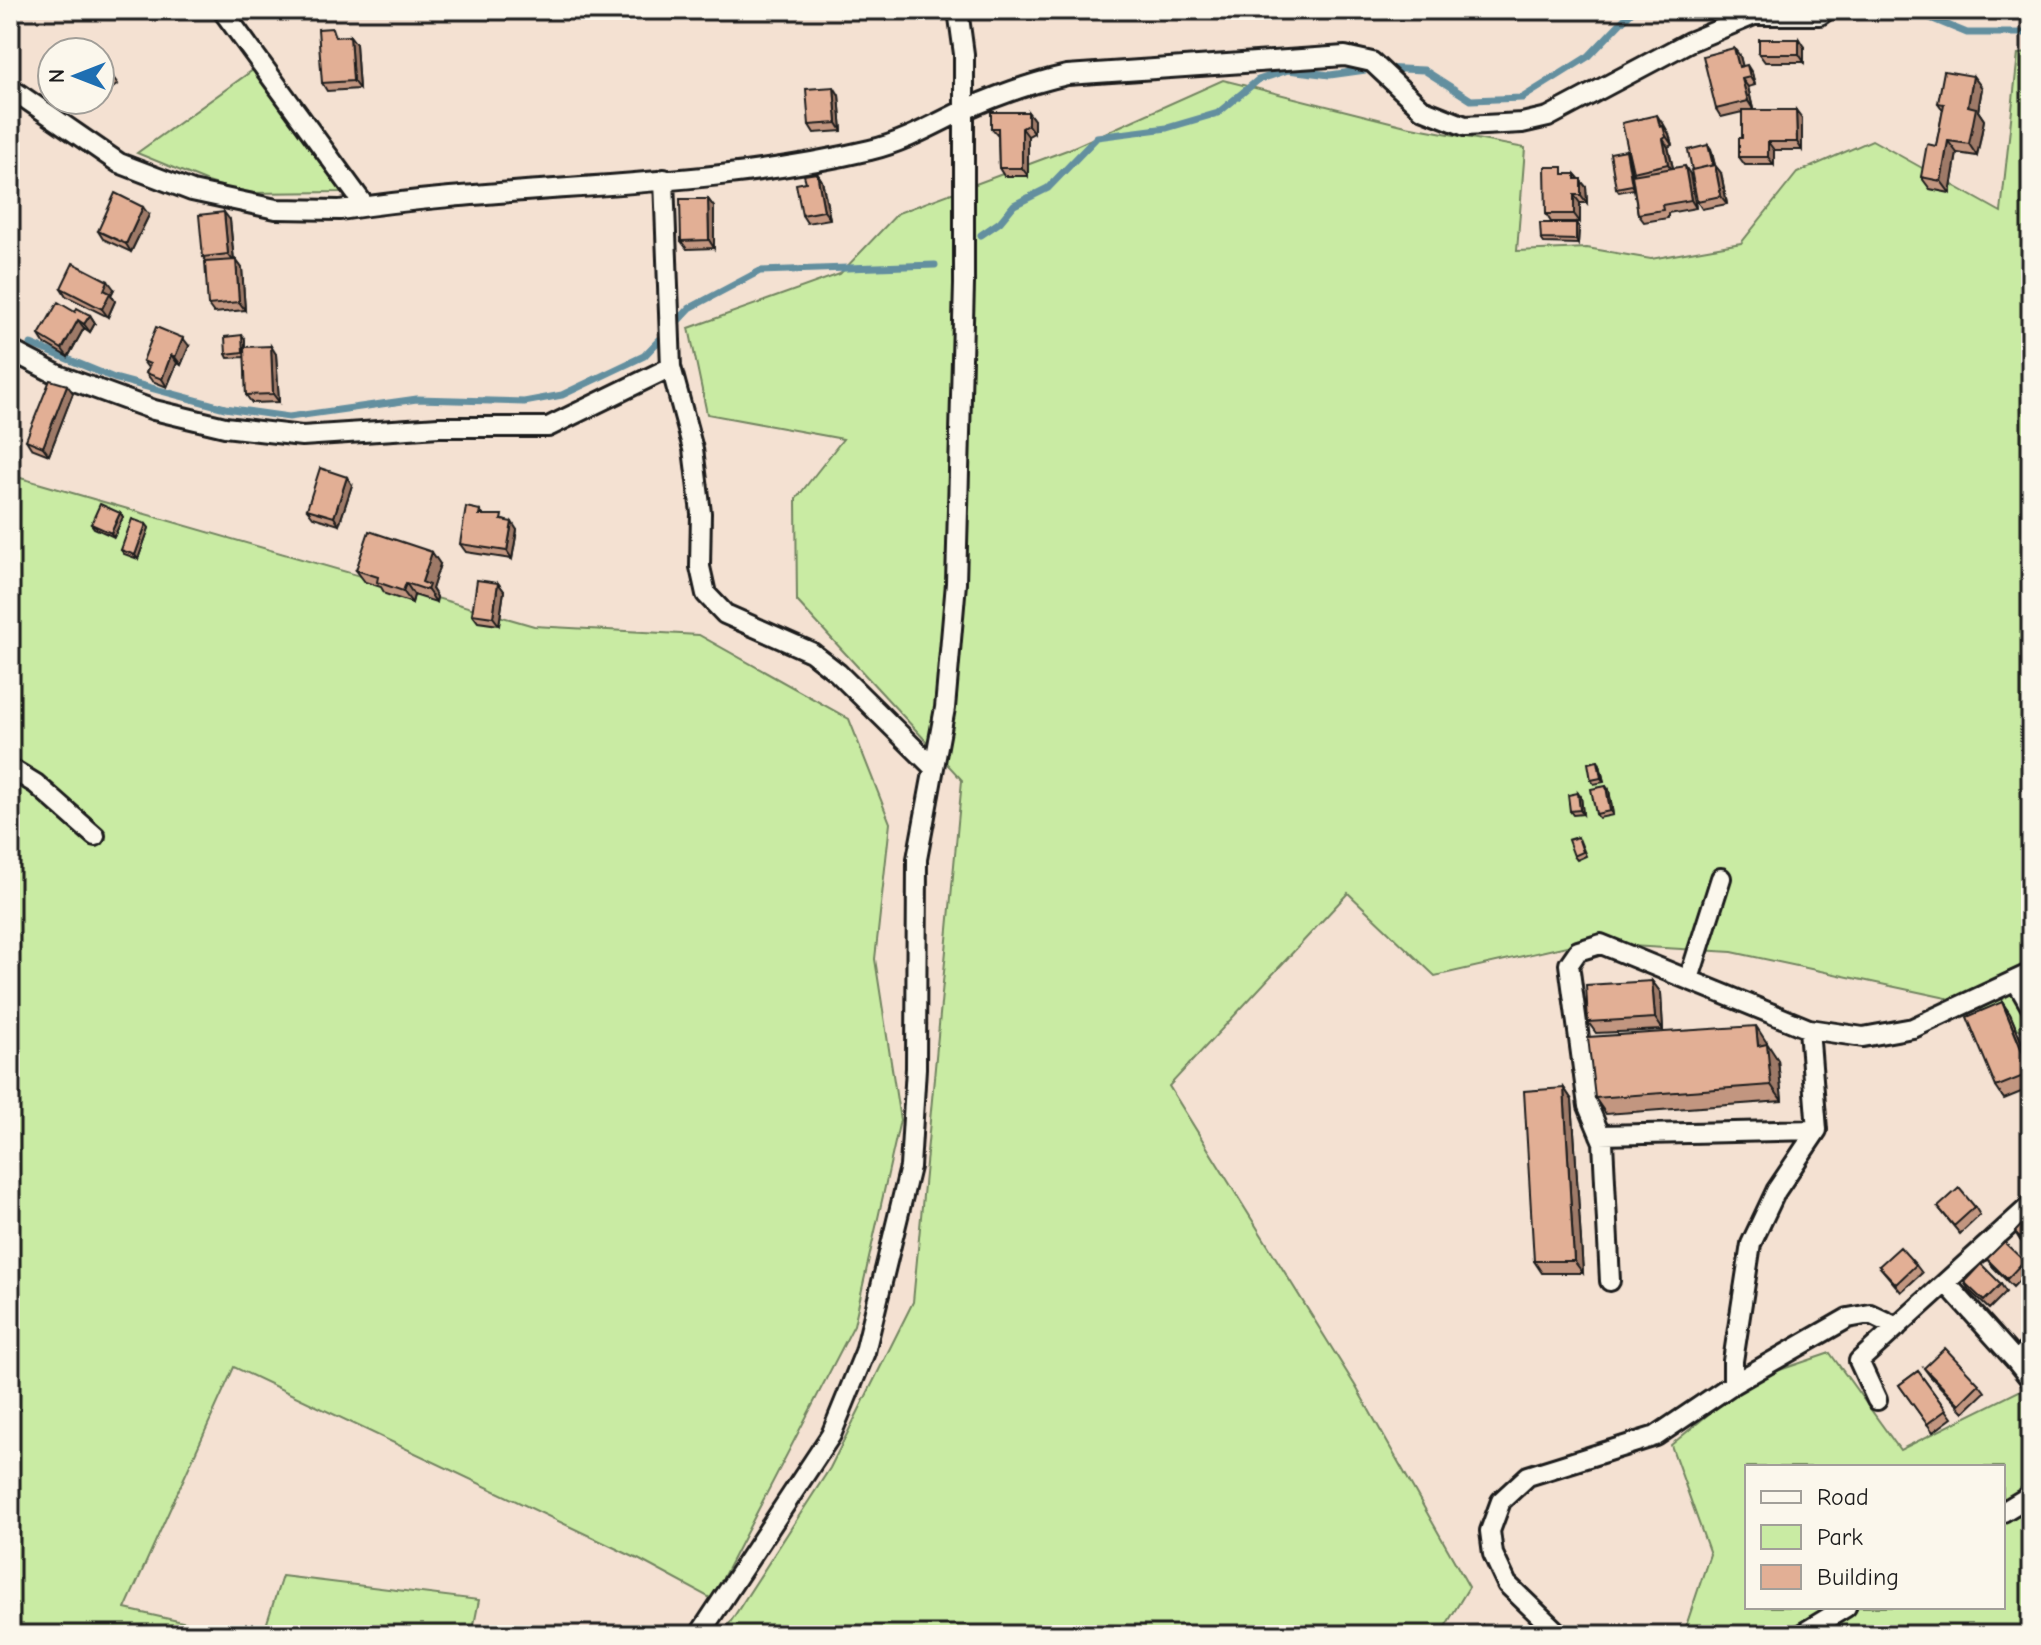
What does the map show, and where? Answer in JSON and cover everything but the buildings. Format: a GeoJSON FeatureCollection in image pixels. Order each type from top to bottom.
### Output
{"type":"FeatureCollection","features":[{"type":"Feature","properties":{"kind":"street"},"geometry":{"type":"LineString","coordinates":[[222,10],[365,206]]}},
{"type":"Feature","properties":{"kind":"street"},"geometry":{"type":"LineString","coordinates":[[699,1635],[831,1435],[865,1352],[910,1167],[916,1068],[917,859],[945,708],[956,583],[964,284],[964,54],[958,10]]}},
{"type":"Feature","properties":{"kind":"street"},"geometry":{"type":"LineString","coordinates":[[10,88],[119,163],[192,191],[276,209],[340,210],[764,169],[871,150],[915,136],[1028,84],[1067,75],[1345,56],[1372,62],[1422,109],[1465,126],[1522,123],[1548,117],[1689,42],[1754,15],[1820,15],[1827,10]]}},
{"type":"Feature","properties":{"kind":"street"},"geometry":{"type":"LineString","coordinates":[[664,179],[671,367],[693,449],[701,513],[700,567],[706,594],[725,614],[811,652],[838,673],[933,767]]}},
{"type":"Feature","properties":{"kind":"street"},"geometry":{"type":"LineString","coordinates":[[10,350],[58,375],[154,410],[225,427],[302,436],[439,427],[548,427],[671,367]]}},
{"type":"Feature","properties":{"kind":"street"},"geometry":{"type":"LineString","coordinates":[[10,768],[36,784],[95,836]]}},
{"type":"Feature","properties":{"kind":"street"},"geometry":{"type":"LineString","coordinates":[[1689,979],[1721,878]]}},
{"type":"Feature","properties":{"kind":"street"},"geometry":{"type":"LineString","coordinates":[[1610,1281],[1603,1142],[1588,1106],[1569,964],[1578,951],[1601,944],[1809,1029],[1863,1037],[1913,1028],[2023,977],[2031,1007]]}},
{"type":"Feature","properties":{"kind":"street"},"geometry":{"type":"LineString","coordinates":[[1733,1384],[1733,1361],[1751,1244],[1776,1191],[1817,1130],[1809,1029]]}},
{"type":"Feature","properties":{"kind":"street"},"geometry":{"type":"LineString","coordinates":[[1600,1135],[1817,1130]]}},
{"type":"Feature","properties":{"kind":"street"},"geometry":{"type":"LineString","coordinates":[[1877,1400],[1859,1361],[2031,1205]]}},
{"type":"Feature","properties":{"kind":"street"},"geometry":{"type":"LineString","coordinates":[[1946,1283],[2031,1380]]}},
{"type":"Feature","properties":{"kind":"street"},"geometry":{"type":"LineString","coordinates":[[1560,1635],[1507,1584],[1493,1554],[1490,1531],[1501,1501],[1528,1476],[1656,1436],[1733,1384],[1848,1318],[1870,1314],[1897,1327]]}},
{"type":"Feature","properties":{"kind":"street"},"geometry":{"type":"LineString","coordinates":[[2016,1361],[2031,1347]]}},
{"type":"Feature","properties":{"kind":"street"},"geometry":{"type":"LineString","coordinates":[[2005,1511],[2031,1495]]}},
{"type":"Feature","properties":{"kind":"street"},"geometry":{"type":"LineString","coordinates":[[1800,1635],[1843,1609]]}},
{"type":"Feature","properties":{"kind":"green space"},"geometry":{"type":"Polygon","coordinates":[[[2031,53],[2031,1035],[1965,1002],[1732,952],[1580,943],[1435,976],[1348,893],[1169,1086],[1356,1387],[1469,1587],[1440,1635],[722,1635],[830,1468],[913,1302],[962,780],[797,601],[796,499],[843,439],[707,414],[689,328],[840,274],[898,213],[1067,150],[1223,80],[1406,126],[1525,148],[1517,251],[1587,248],[1651,259],[1741,243],[1797,173],[1872,140],[2001,212],[2018,54],[2031,53]]]}},
{"type":"Feature","properties":{"kind":"green space"},"geometry":{"type":"Polygon","coordinates":[[[253,70],[341,192],[244,193],[137,153],[253,70]]]}},
{"type":"Feature","properties":{"kind":"green space"},"geometry":{"type":"Polygon","coordinates":[[[10,475],[534,626],[699,635],[849,719],[890,823],[875,959],[900,1120],[854,1325],[712,1599],[638,1559],[234,1367],[125,1609],[240,1635],[10,1635],[10,475]]]}},
{"type":"Feature","properties":{"kind":"green space"},"geometry":{"type":"Polygon","coordinates":[[[1830,1353],[1900,1450],[2031,1385],[2031,1635],[1683,1635],[1710,1554],[1671,1445],[1750,1380],[1830,1353]]]}},
{"type":"Feature","properties":{"kind":"green space"},"geometry":{"type":"Polygon","coordinates":[[[282,1576],[479,1600],[472,1635],[263,1635],[282,1576]]]}},
{"type":"Feature","properties":{"kind":"waterway"},"geometry":{"type":"LineString","coordinates":[[981,235],[1000,222],[1014,205],[1048,188],[1097,137],[1167,128],[1218,113],[1258,80],[1288,70],[1330,75],[1380,68],[1424,70],[1471,100],[1522,98],[1589,56],[1633,10]]}},
{"type":"Feature","properties":{"kind":"waterway"},"geometry":{"type":"LineString","coordinates":[[1911,10],[1967,33],[2031,33]]}},
{"type":"Feature","properties":{"kind":"waterway"},"geometry":{"type":"LineString","coordinates":[[674,325],[690,308],[760,271],[935,265]]}},
{"type":"Feature","properties":{"kind":"waterway"},"geometry":{"type":"LineString","coordinates":[[31,344],[114,378],[225,408],[289,417],[417,399],[524,402],[562,395],[644,356],[665,334]]}}]}
